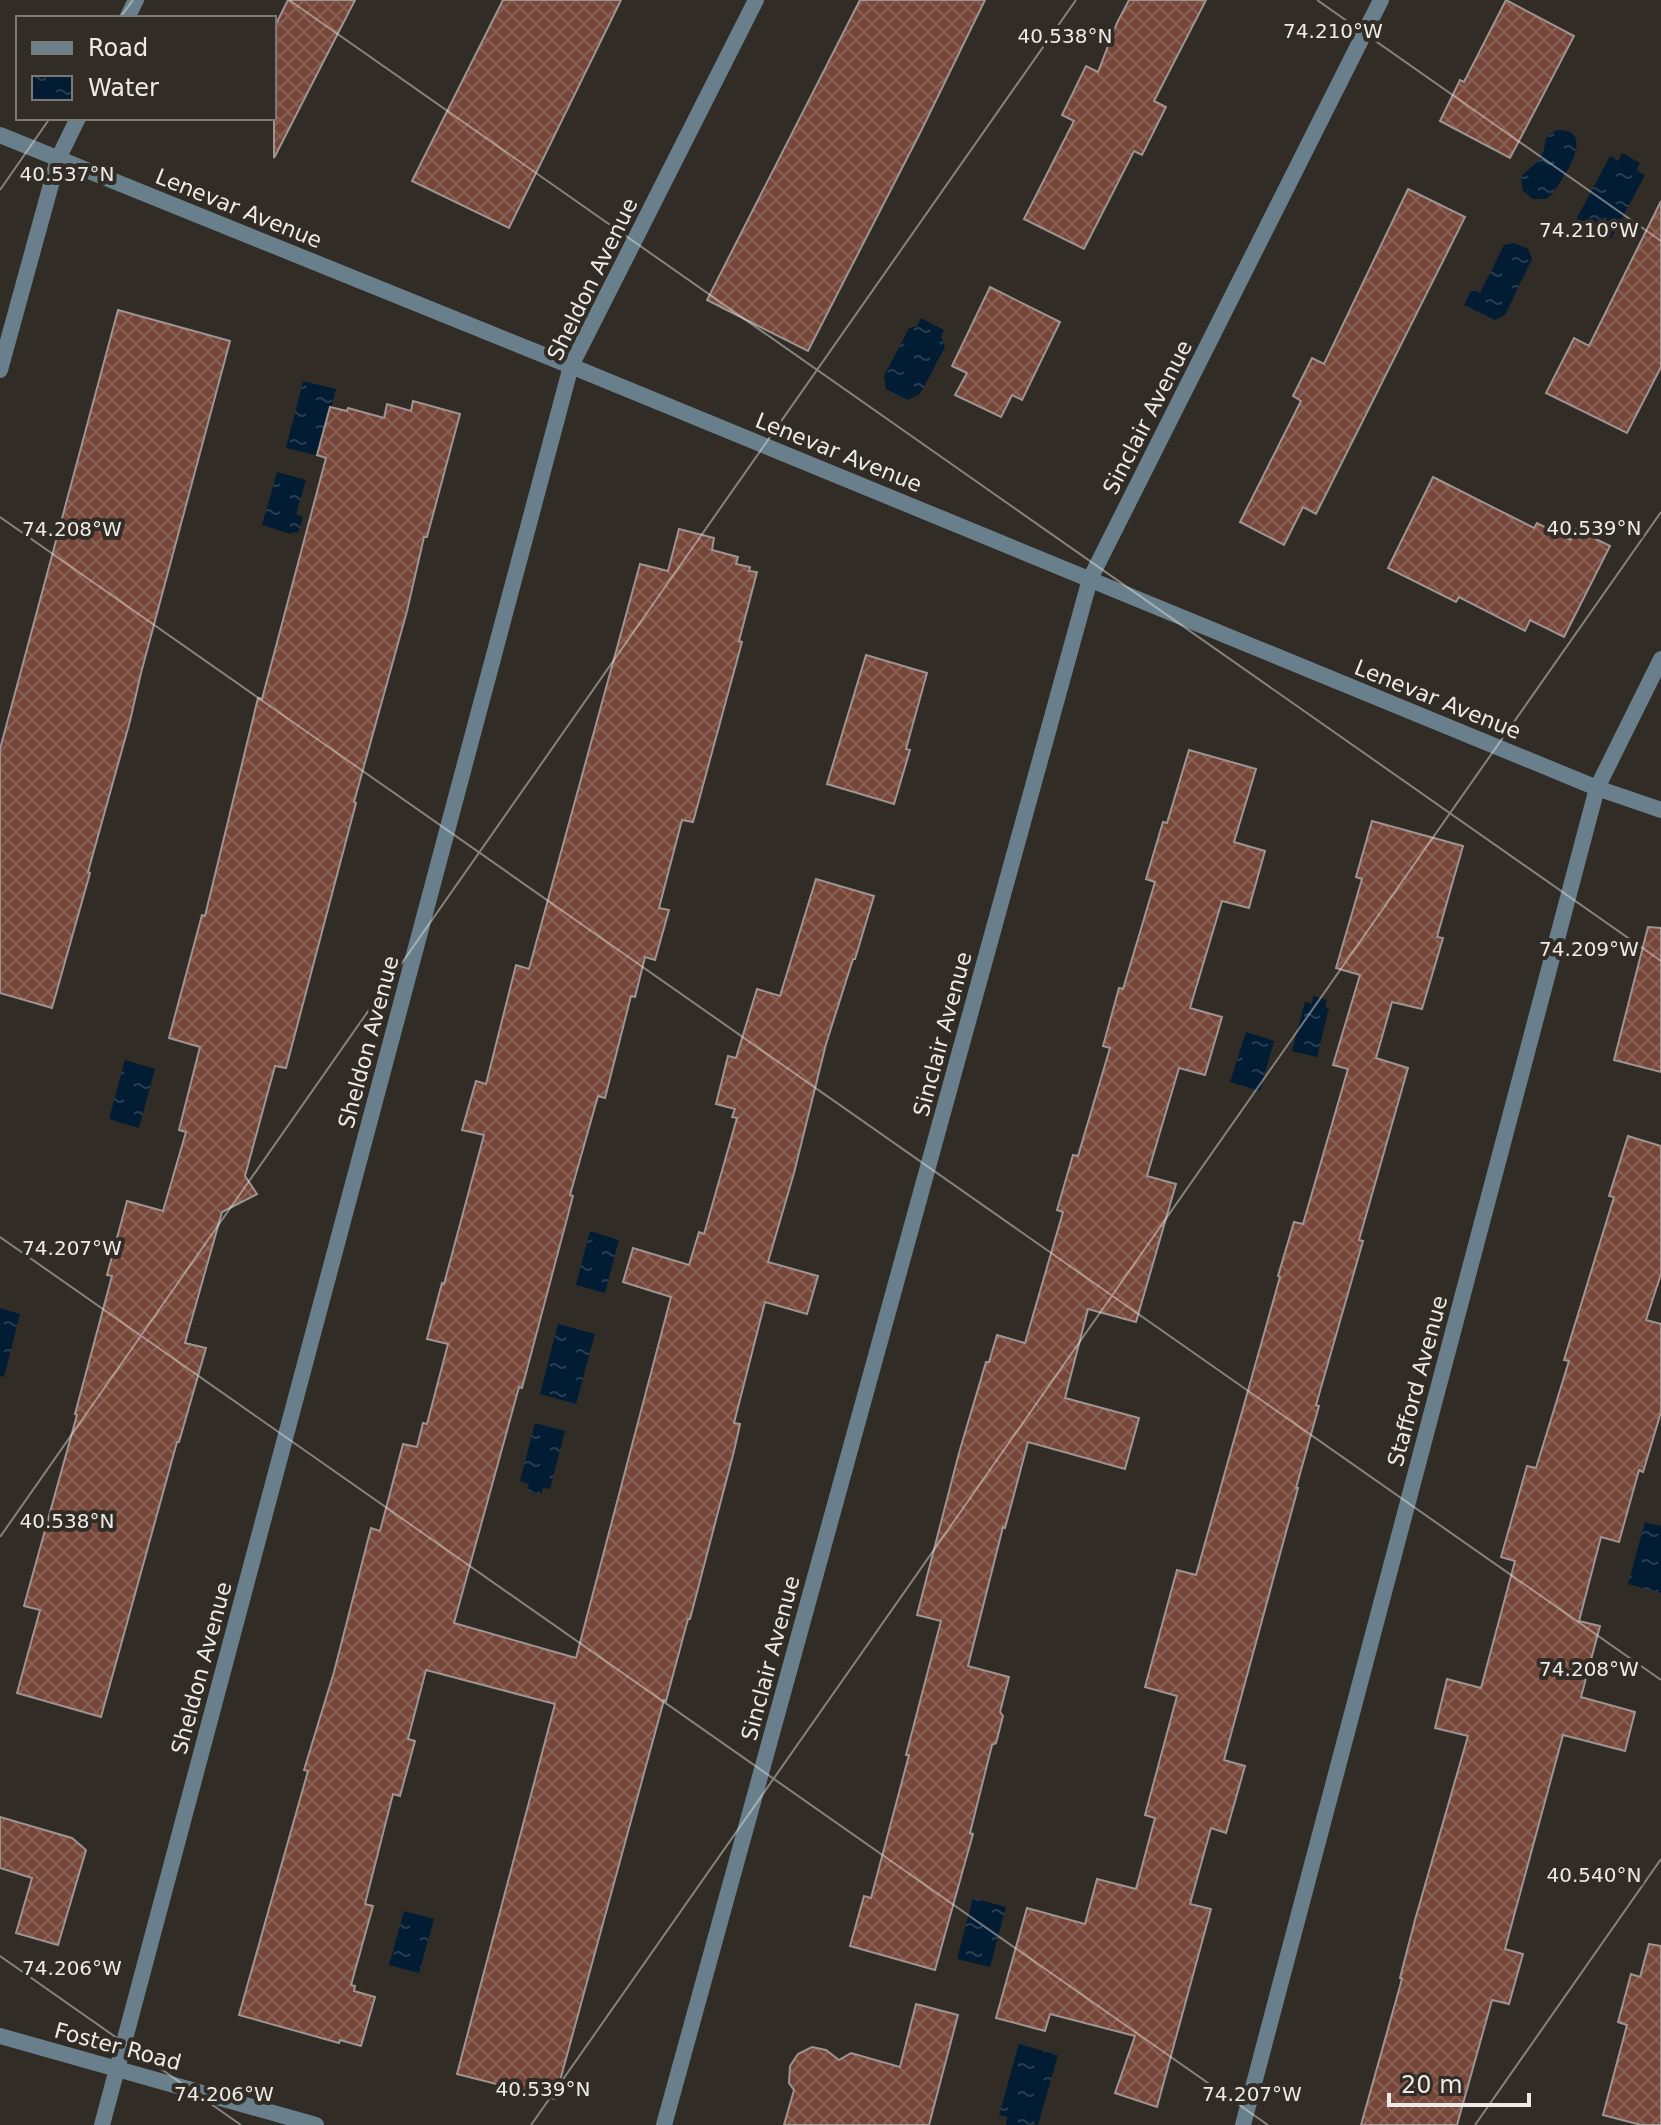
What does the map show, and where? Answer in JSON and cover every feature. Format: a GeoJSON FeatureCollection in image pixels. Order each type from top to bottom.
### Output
{"type":"FeatureCollection","features":[{"type":"Feature","properties":{"kind":"street","name":"Sheldon Avenue"},"geometry":{"type":"LineString","coordinates":[[102,2125],[571,366],[756,0]]}},
{"type":"Feature","properties":{"kind":"street","name":"Sinclair Avenue"},"geometry":{"type":"LineString","coordinates":[[664,2125],[1090,579],[1381,0]]}},
{"type":"Feature","properties":{"kind":"street"},"geometry":{"type":"LineString","coordinates":[[0,370],[58,159],[77,120]]}},
{"type":"Feature","properties":{"kind":"street","name":"Lenevar Avenue"},"geometry":{"type":"LineString","coordinates":[[0,135],[1597,788],[1661,810]]}},
{"type":"Feature","properties":{"kind":"street","name":"Stafford Avenue"},"geometry":{"type":"LineString","coordinates":[[1243,2125],[1597,788],[1661,659]]}},
{"type":"Feature","properties":{"kind":"street","name":"Foster Road"},"geometry":{"type":"LineString","coordinates":[[0,2036],[316,2125]]}},
{"type":"Feature","properties":{"kind":"water"},"geometry":{"type":"Polygon","coordinates":[[[1557,130],[1569,132],[1575,137],[1574,156],[1551,195],[1546,199],[1533,199],[1523,191],[1521,178],[1543,154],[1548,136],[1557,130]]]}},
{"type":"Feature","properties":{"kind":"water"},"geometry":{"type":"Polygon","coordinates":[[[1622,153],[1640,163],[1636,170],[1645,175],[1611,239],[1576,220],[1610,156],[1618,161],[1622,153]]]}},
{"type":"Feature","properties":{"kind":"water"},"geometry":{"type":"Polygon","coordinates":[[[1514,243],[1528,249],[1532,259],[1505,315],[1495,320],[1464,305],[1472,289],[1480,293],[1504,245],[1514,243]]]}},
{"type":"Feature","properties":{"kind":"water"},"geometry":{"type":"Polygon","coordinates":[[[921,318],[944,330],[941,336],[945,347],[920,394],[908,400],[886,389],[884,376],[909,328],[917,326],[921,318]]]}},
{"type":"Feature","properties":{"kind":"water"},"geometry":{"type":"Polygon","coordinates":[[[303,381],[336,389],[319,456],[286,448],[303,381]]]}},
{"type":"Feature","properties":{"kind":"water"},"geometry":{"type":"Polygon","coordinates":[[[277,472],[306,480],[296,514],[303,517],[298,533],[291,534],[262,525],[277,472]]]}},
{"type":"Feature","properties":{"kind":"water"},"geometry":{"type":"Polygon","coordinates":[[[1313,996],[1327,1000],[1325,1007],[1329,1008],[1317,1057],[1292,1051],[1305,1002],[1312,1004],[1313,996]]]}},
{"type":"Feature","properties":{"kind":"water"},"geometry":{"type":"Polygon","coordinates":[[[1246,1032],[1274,1041],[1260,1091],[1230,1082],[1246,1032]]]}},
{"type":"Feature","properties":{"kind":"water"},"geometry":{"type":"Polygon","coordinates":[[[125,1060],[155,1069],[139,1128],[109,1119],[125,1060]]]}},
{"type":"Feature","properties":{"kind":"water"},"geometry":{"type":"Polygon","coordinates":[[[590,1231],[619,1240],[605,1293],[576,1285],[590,1231]]]}},
{"type":"Feature","properties":{"kind":"water"},"geometry":{"type":"Polygon","coordinates":[[[0,1308],[20,1314],[4,1377],[0,1376],[0,1308]]]}},
{"type":"Feature","properties":{"kind":"water"},"geometry":{"type":"Polygon","coordinates":[[[558,1324],[595,1334],[576,1404],[540,1394],[558,1324]]]}},
{"type":"Feature","properties":{"kind":"water"},"geometry":{"type":"Polygon","coordinates":[[[535,1423],[565,1431],[550,1489],[543,1488],[541,1494],[527,1491],[529,1484],[520,1481],[535,1423]]]}},
{"type":"Feature","properties":{"kind":"water"},"geometry":{"type":"Polygon","coordinates":[[[1645,1522],[1661,1526],[1661,1593],[1628,1584],[1645,1522]]]}},
{"type":"Feature","properties":{"kind":"water"},"geometry":{"type":"Polygon","coordinates":[[[973,1898],[1006,1907],[990,1967],[957,1959],[973,1898]]]}},
{"type":"Feature","properties":{"kind":"water"},"geometry":{"type":"Polygon","coordinates":[[[404,1911],[434,1919],[419,1973],[389,1965],[404,1911]]]}},
{"type":"Feature","properties":{"kind":"water"},"geometry":{"type":"Polygon","coordinates":[[[1019,2044],[1058,2055],[1038,2125],[1006,2125],[1007,2117],[999,2115],[1019,2044]]]}},
{"type":"Feature","properties":{"kind":"building"},"geometry":{"type":"Polygon","coordinates":[[[288,0],[355,0],[274,158],[276,120],[276,24],[288,0]]]}},
{"type":"Feature","properties":{"kind":"building"},"geometry":{"type":"Polygon","coordinates":[[[503,0],[621,0],[509,228],[412,181],[503,0]]]}},
{"type":"Feature","properties":{"kind":"building"},"geometry":{"type":"Polygon","coordinates":[[[860,0],[985,0],[808,351],[707,300],[860,0]]]}},
{"type":"Feature","properties":{"kind":"building"},"geometry":{"type":"Polygon","coordinates":[[[1129,0],[1206,0],[1154,101],[1166,107],[1142,155],[1134,151],[1084,249],[1024,219],[1074,121],[1062,115],[1086,66],[1098,72],[1129,0]]]}},
{"type":"Feature","properties":{"kind":"building"},"geometry":{"type":"Polygon","coordinates":[[[1506,0],[1574,36],[1510,158],[1440,121],[1506,0]]]}},
{"type":"Feature","properties":{"kind":"building"},"geometry":{"type":"Polygon","coordinates":[[[1408,189],[1465,217],[1316,514],[1303,507],[1284,545],[1240,522],[1301,401],[1293,396],[1312,358],[1324,364],[1408,189]]]}},
{"type":"Feature","properties":{"kind":"building"},"geometry":{"type":"Polygon","coordinates":[[[1661,201],[1661,367],[1627,433],[1546,393],[1574,338],[1589,346],[1661,201]]]}},
{"type":"Feature","properties":{"kind":"building"},"geometry":{"type":"Polygon","coordinates":[[[990,287],[1060,322],[1022,400],[1012,395],[1001,417],[955,395],[967,373],[952,366],[990,287]]]}},
{"type":"Feature","properties":{"kind":"building"},"geometry":{"type":"Polygon","coordinates":[[[118,310],[230,341],[52,1008],[0,993],[0,749],[118,310]]]}},
{"type":"Feature","properties":{"kind":"building"},"geometry":{"type":"Polygon","coordinates":[[[413,401],[460,414],[427,537],[424,537],[286,1068],[275,1066],[245,1176],[257,1194],[222,1212],[185,1343],[206,1348],[101,1717],[17,1693],[40,1610],[24,1606],[77,1415],[112,1276],[107,1275],[127,1201],[163,1211],[186,1132],[179,1130],[200,1047],[169,1038],[202,915],[205,916],[258,698],[262,699],[326,458],[317,455],[330,407],[347,411],[348,408],[384,418],[387,404],[411,411],[413,401]]]}},
{"type":"Feature","properties":{"kind":"building"},"geometry":{"type":"Polygon","coordinates":[[[1433,477],[1534,528],[1537,523],[1570,540],[1576,529],[1610,546],[1564,637],[1530,620],[1525,631],[1459,597],[1456,602],[1388,568],[1433,477]]]}},
{"type":"Feature","properties":{"kind":"building"},"geometry":{"type":"Polygon","coordinates":[[[679,529],[714,538],[712,550],[738,557],[736,564],[757,572],[739,641],[742,642],[693,822],[682,820],[659,908],[669,910],[655,960],[645,957],[635,997],[631,996],[605,1098],[598,1096],[522,1388],[519,1387],[454,1623],[576,1658],[671,1297],[623,1282],[633,1248],[689,1265],[699,1232],[704,1234],[737,1118],[732,1117],[735,1109],[716,1104],[728,1056],[736,1058],[757,989],[780,996],[816,879],[874,896],[826,1044],[768,1262],[818,1276],[807,1314],[765,1302],[734,1423],[740,1424],[734,1451],[690,1619],[664,1700],[555,2099],[457,2074],[555,1704],[426,1670],[408,1739],[415,1741],[400,1796],[393,1794],[365,1904],[373,1906],[351,1985],[355,1986],[354,1991],[375,1997],[361,2046],[340,2040],[339,2043],[239,2015],[308,1771],[304,1770],[334,1672],[371,1528],[380,1531],[403,1444],[417,1447],[423,1423],[427,1424],[448,1344],[427,1339],[484,1135],[462,1130],[476,1081],[486,1084],[516,965],[529,969],[640,564],[668,571],[679,529]]]}},
{"type":"Feature","properties":{"kind":"building"},"geometry":{"type":"Polygon","coordinates":[[[866,655],[927,673],[894,804],[827,784],[866,655]]]}},
{"type":"Feature","properties":{"kind":"building"},"geometry":{"type":"Polygon","coordinates":[[[1189,750],[1256,769],[1234,842],[1265,851],[1249,908],[1222,901],[1190,1008],[1222,1017],[1205,1075],[1179,1068],[1147,1176],[1176,1184],[1136,1322],[1088,1309],[1065,1398],[1139,1418],[1125,1469],[1028,1442],[968,1666],[1009,1677],[1000,1712],[1003,1716],[996,1743],[992,1745],[970,1833],[973,1834],[935,1970],[850,1946],[864,1896],[871,1898],[941,1621],[917,1615],[986,1362],[989,1362],[997,1335],[1025,1343],[1063,1212],[1057,1210],[1073,1155],[1078,1156],[1110,1048],[1103,1046],[1119,988],[1123,989],[1155,882],[1146,879],[1189,750]]]}},
{"type":"Feature","properties":{"kind":"building"},"geometry":{"type":"Polygon","coordinates":[[[1372,821],[1463,846],[1437,937],[1443,938],[1422,1009],[1392,1002],[1376,1058],[1408,1068],[1359,1240],[1363,1241],[1316,1405],[1319,1406],[1298,1488],[1224,1760],[1245,1766],[1226,1833],[1211,1828],[1190,1904],[1211,1909],[1157,2107],[1115,2093],[1135,2036],[1050,2014],[1045,2031],[996,2018],[1027,1908],[1085,1924],[1097,1879],[1136,1889],[1155,1818],[1145,1815],[1177,1696],[1145,1687],[1177,1570],[1196,1575],[1294,1222],[1303,1224],[1348,1069],[1333,1065],[1360,975],[1336,968],[1362,879],[1356,877],[1372,821]]]}},
{"type":"Feature","properties":{"kind":"building"},"geometry":{"type":"Polygon","coordinates":[[[1648,927],[1661,928],[1661,1072],[1614,1060],[1648,927]]]}},
{"type":"Feature","properties":{"kind":"building"},"geometry":{"type":"Polygon","coordinates":[[[1628,1136],[1661,1146],[1661,1274],[1646,1320],[1661,1324],[1661,1412],[1643,1472],[1639,1470],[1619,1542],[1601,1537],[1579,1621],[1600,1626],[1581,1697],[1635,1712],[1625,1751],[1563,1735],[1505,1949],[1523,1954],[1509,2004],[1492,2000],[1457,2125],[1361,2125],[1468,1736],[1435,1728],[1447,1679],[1481,1688],[1515,1561],[1501,1557],[1527,1466],[1536,1468],[1569,1361],[1564,1360],[1614,1197],[1609,1196],[1628,1136]]]}},
{"type":"Feature","properties":{"kind":"building"},"geometry":{"type":"Polygon","coordinates":[[[0,1817],[72,1838],[86,1850],[58,1945],[16,1933],[32,1878],[0,1868],[0,1817]]]}},
{"type":"Feature","properties":{"kind":"building"},"geometry":{"type":"Polygon","coordinates":[[[1649,1944],[1661,1946],[1661,2125],[1641,2125],[1603,2115],[1627,2025],[1618,2022],[1631,1974],[1640,1977],[1649,1944]]]}},
{"type":"Feature","properties":{"kind":"building"},"geometry":{"type":"Polygon","coordinates":[[[916,2004],[958,2015],[929,2125],[784,2125],[794,2090],[789,2083],[790,2066],[798,2054],[812,2047],[826,2050],[839,2060],[851,2053],[900,2067],[916,2004]]]}}]}
